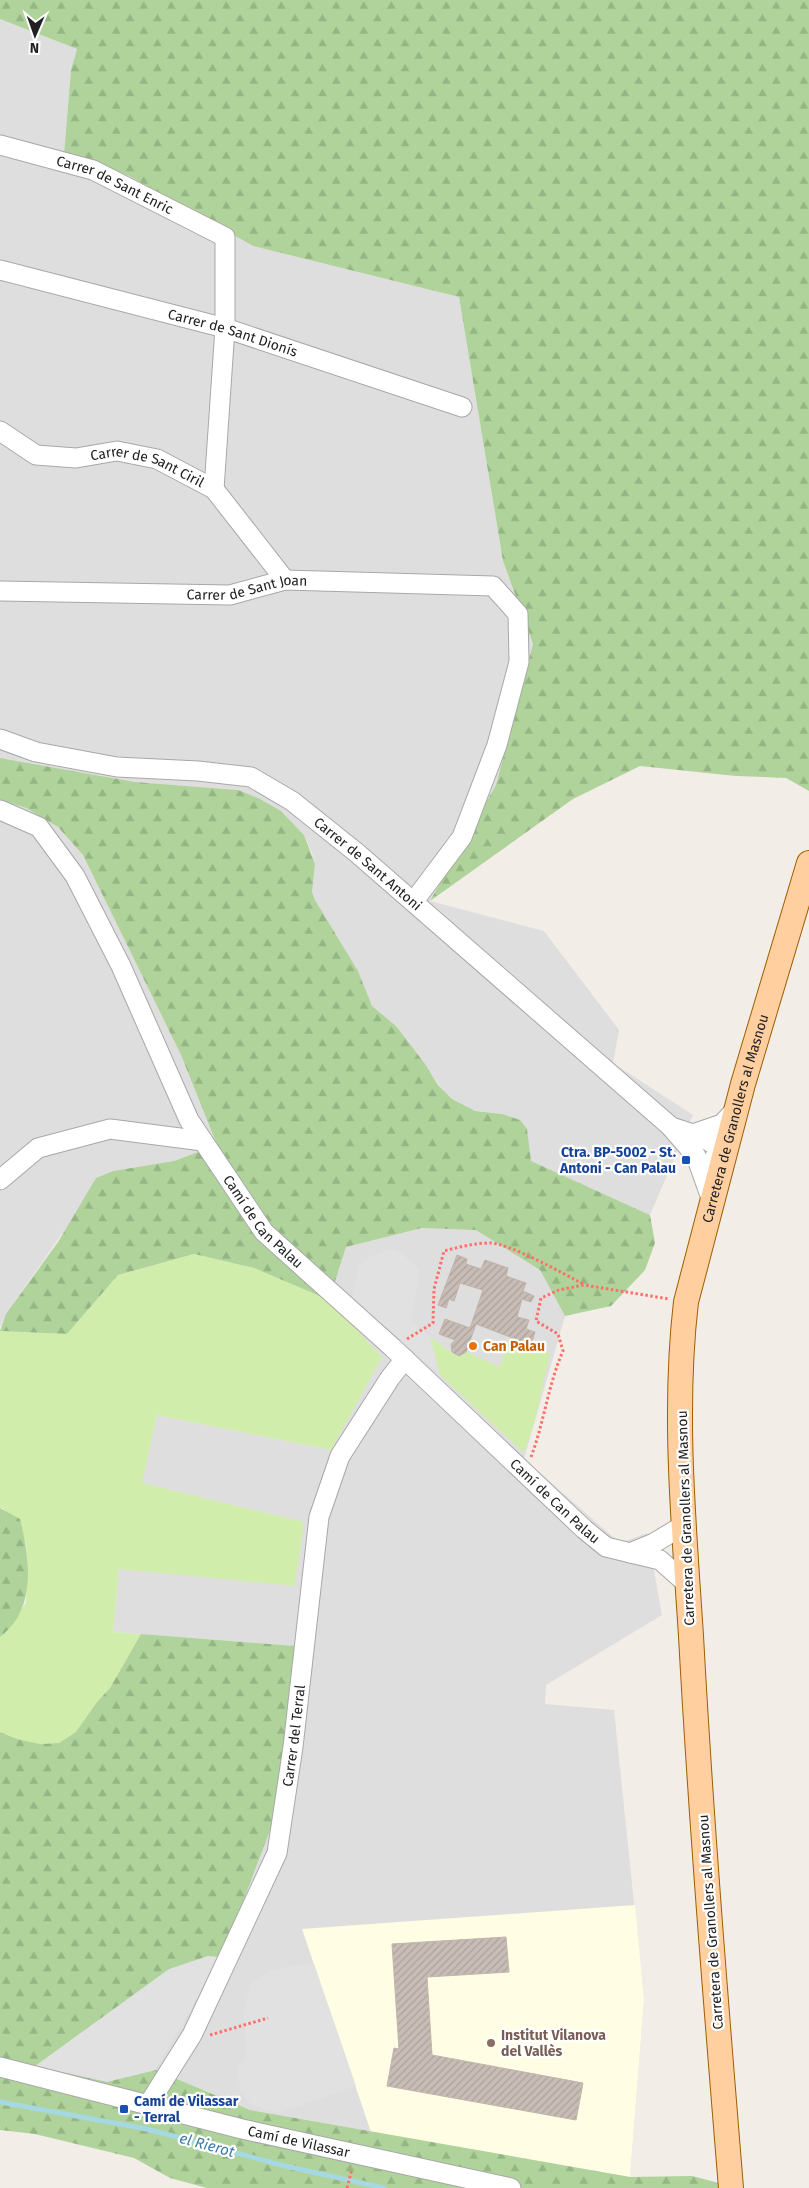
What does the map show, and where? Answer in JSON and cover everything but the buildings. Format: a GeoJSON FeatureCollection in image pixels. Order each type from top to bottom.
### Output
{"type":"FeatureCollection","features":[{"type":"Feature","properties":{"kind":"main road","name":"Carretera de Granollers al Masnou"},"geometry":{"type":"LineString","coordinates":[[731,2188],[684,1525],[682,1357],[686,1302],[724,1155],[809,863]]}},
{"type":"Feature","properties":{"kind":"street","name":"Carrer de Sant Enric"},"geometry":{"type":"LineString","coordinates":[[0,145],[93,170],[225,237],[225,328]]}},
{"type":"Feature","properties":{"kind":"street","name":"Carrer de Sant Dionís"},"geometry":{"type":"LineString","coordinates":[[0,270],[225,328],[462,407]]}},
{"type":"Feature","properties":{"kind":"street"},"geometry":{"type":"LineString","coordinates":[[214,489],[225,328]]}},
{"type":"Feature","properties":{"kind":"street","name":"Carrer de Sant Ciril"},"geometry":{"type":"LineString","coordinates":[[0,430],[36,455],[76,458],[117,451],[157,459],[214,489],[285,580]]}},
{"type":"Feature","properties":{"kind":"street","name":"Carrer de Sant Joan"},"geometry":{"type":"LineString","coordinates":[[0,591],[230,595],[285,580],[493,586],[518,614],[519,662],[497,745],[462,837],[414,901]]}},
{"type":"Feature","properties":{"kind":"street","name":"Carrer de Sant Antoni"},"geometry":{"type":"LineString","coordinates":[[0,739],[36,752],[117,767],[198,771],[251,777],[292,801],[414,901],[670,1126],[696,1156],[712,1201]]}},
{"type":"Feature","properties":{"kind":"street","name":"Camí de Can Palau"},"geometry":{"type":"LineString","coordinates":[[0,810],[39,827],[75,876],[121,966],[188,1120],[264,1232],[399,1354],[606,1547],[660,1560],[688,1584]]}},
{"type":"Feature","properties":{"kind":"street"},"geometry":{"type":"LineString","coordinates":[[693,1134],[722,1124],[738,1107]]}},
{"type":"Feature","properties":{"kind":"street","name":"Carrer de Sant Antoni"},"geometry":{"type":"LineString","coordinates":[[670,1126],[693,1134],[721,1149],[724,1155]]}},
{"type":"Feature","properties":{"kind":"street"},"geometry":{"type":"LineString","coordinates":[[0,1180],[38,1148],[110,1129],[203,1141]]}},
{"type":"Feature","properties":{"kind":"street"},"geometry":{"type":"LineString","coordinates":[[696,1156],[706,1160],[724,1155]]}},
{"type":"Feature","properties":{"kind":"street","name":"Carrer del Terral"},"geometry":{"type":"LineString","coordinates":[[148,2105],[192,2035],[277,1853],[293,1747],[319,1517],[340,1456],[390,1378],[399,1354]]}},
{"type":"Feature","properties":{"kind":"street"},"geometry":{"type":"LineString","coordinates":[[630,1553],[654,1543],[684,1525]]}},
{"type":"Feature","properties":{"kind":"street","name":"Camí de Vilassar"},"geometry":{"type":"LineString","coordinates":[[0,2067],[242,2130],[511,2188]]}},
{"type":"Feature","properties":{"kind":"path"},"geometry":{"type":"LineString","coordinates":[[399,1354],[433,1323],[434,1289],[444,1251],[461,1246],[492,1242],[523,1254],[584,1285]]}},
{"type":"Feature","properties":{"kind":"path"},"geometry":{"type":"LineString","coordinates":[[525,1472],[539,1435],[555,1370],[563,1351],[558,1334],[536,1321],[541,1298],[559,1290],[584,1285],[626,1290],[686,1302]]}},
{"type":"Feature","properties":{"kind":"path"},"geometry":{"type":"LineString","coordinates":[[192,2035],[216,2035],[268,2018]]}},
{"type":"Feature","properties":{"kind":"path"},"geometry":{"type":"LineString","coordinates":[[347,2167],[352,2168],[348,2188]]}},
{"type":"Feature","properties":{"kind":"shaded area"},"geometry":{"type":"Polygon","coordinates":[[[0,19],[77,49],[71,70],[64,154],[129,176],[253,246],[459,297],[503,561],[533,644],[496,785],[430,901],[544,931],[619,1030],[613,1063],[693,1115],[650,1215],[531,1161],[528,1140],[502,1114],[475,1111],[460,1105],[445,1093],[396,1026],[372,1006],[358,971],[315,900],[312,892],[315,864],[304,835],[281,811],[238,790],[135,782],[0,758],[0,19]]]}},
{"type":"Feature","properties":{"kind":"shaded area"},"geometry":{"type":"Polygon","coordinates":[[[0,800],[26,808],[58,827],[83,855],[181,1055],[217,1146],[174,1161],[113,1171],[96,1178],[78,1211],[17,1298],[0,1327],[0,800]]]}},
{"type":"Feature","properties":{"kind":"shaded area"},"geometry":{"type":"Polygon","coordinates":[[[422,1228],[476,1229],[540,1270],[565,1316],[524,1459],[620,1543],[647,1533],[662,1615],[546,1685],[545,1704],[614,1710],[644,2000],[630,2177],[250,2110],[156,2070],[295,1646],[113,1632],[119,1569],[303,1522],[141,1483],[157,1415],[332,1450],[329,1300],[346,1247],[422,1228]]]}},
{"type":"Feature","properties":{"kind":"shaded area"},"geometry":{"type":"Polygon","coordinates":[[[391,1249],[401,1253],[419,1268],[412,1321],[430,1337],[440,1375],[352,1297],[359,1265],[369,1257],[391,1249]]]}},
{"type":"Feature","properties":{"kind":"shaded area","name":"Institut Vilanova del Vallès"},"geometry":{"type":"Polygon","coordinates":[[[635,1905],[644,2000],[630,2177],[371,2132],[302,1929],[635,1905]]]}},
{"type":"Feature","properties":{"kind":"shaded area"},"geometry":{"type":"Polygon","coordinates":[[[208,1956],[221,1957],[156,2070],[107,2082],[35,2066],[169,1969],[208,1956]]]}},
{"type":"Feature","properties":{"kind":"shaded area"},"geometry":{"type":"Polygon","coordinates":[[[314,1964],[356,2086],[279,2113],[253,2106],[240,2092],[238,2071],[247,2052],[243,2015],[250,1985],[270,1971],[314,1964]]]}},
{"type":"Feature","properties":{"kind":"green space"},"geometry":{"type":"Polygon","coordinates":[[[0,0],[809,0],[809,791],[786,778],[736,776],[640,766],[573,799],[430,901],[496,785],[533,644],[503,561],[459,297],[253,246],[129,176],[64,154],[71,70],[77,49],[0,19],[0,0]]]}},
{"type":"Feature","properties":{"kind":"green space"},"geometry":{"type":"Polygon","coordinates":[[[0,758],[135,782],[238,790],[260,799],[281,811],[304,835],[315,864],[312,892],[315,900],[358,971],[372,1006],[396,1026],[425,1064],[438,1085],[452,1099],[475,1111],[502,1114],[520,1120],[527,1129],[531,1161],[650,1215],[655,1243],[645,1270],[611,1306],[565,1316],[540,1270],[476,1230],[422,1228],[346,1247],[329,1300],[254,1268],[194,1254],[118,1275],[67,1334],[0,1331],[6,1314],[58,1242],[96,1178],[113,1171],[174,1161],[217,1145],[181,1055],[83,855],[58,827],[26,808],[0,800],[0,758]]]}},
{"type":"Feature","properties":{"kind":"green space"},"geometry":{"type":"Polygon","coordinates":[[[194,1254],[254,1268],[329,1300],[382,1357],[331,1450],[157,1415],[142,1483],[304,1522],[295,1586],[119,1569],[113,1632],[141,1634],[110,1688],[97,1702],[77,1732],[59,1743],[40,1744],[17,1739],[0,1732],[0,1637],[26,1603],[28,1563],[26,1543],[3,1508],[0,1508],[0,1331],[67,1334],[118,1275],[194,1254]]]}},
{"type":"Feature","properties":{"kind":"green space"},"geometry":{"type":"Polygon","coordinates":[[[430,1337],[455,1355],[459,1356],[466,1352],[500,1367],[510,1337],[550,1353],[535,1420],[524,1453],[440,1375],[430,1337]]]}},
{"type":"Feature","properties":{"kind":"green space"},"geometry":{"type":"Polygon","coordinates":[[[0,1508],[20,1519],[24,1535],[28,1582],[20,1612],[12,1625],[0,1637],[0,1508]]]}},
{"type":"Feature","properties":{"kind":"green space"},"geometry":{"type":"Polygon","coordinates":[[[141,1634],[295,1646],[275,1817],[225,1949],[156,2070],[250,2110],[630,2177],[692,2176],[738,2188],[207,2188],[170,2178],[134,2158],[35,2134],[0,2130],[0,1732],[17,1739],[40,1744],[59,1743],[76,1732],[97,1702],[110,1688],[141,1634]]]}},
{"type":"Feature","properties":{"kind":"waterway","name":"el Rierot"},"geometry":{"type":"LineString","coordinates":[[0,2102],[147,2129],[281,2165],[384,2188]]}},
{"type":"Feature","properties":{"kind":"place","name":"Ctra. BP-5002 - St. Antoni - Can Palau"},"geometry":{"type":"Point","coordinates":[686,1160]}},
{"type":"Feature","properties":{"kind":"place","name":"Can Palau"},"geometry":{"type":"Point","coordinates":[473,1346]}},
{"type":"Feature","properties":{"kind":"place","name":"Institut Vilanova del Vallès"},"geometry":{"type":"Point","coordinates":[491,2043]}},
{"type":"Feature","properties":{"kind":"place","name":"Camí de Vilassar - Terral"},"geometry":{"type":"Point","coordinates":[124,2109]}}]}
